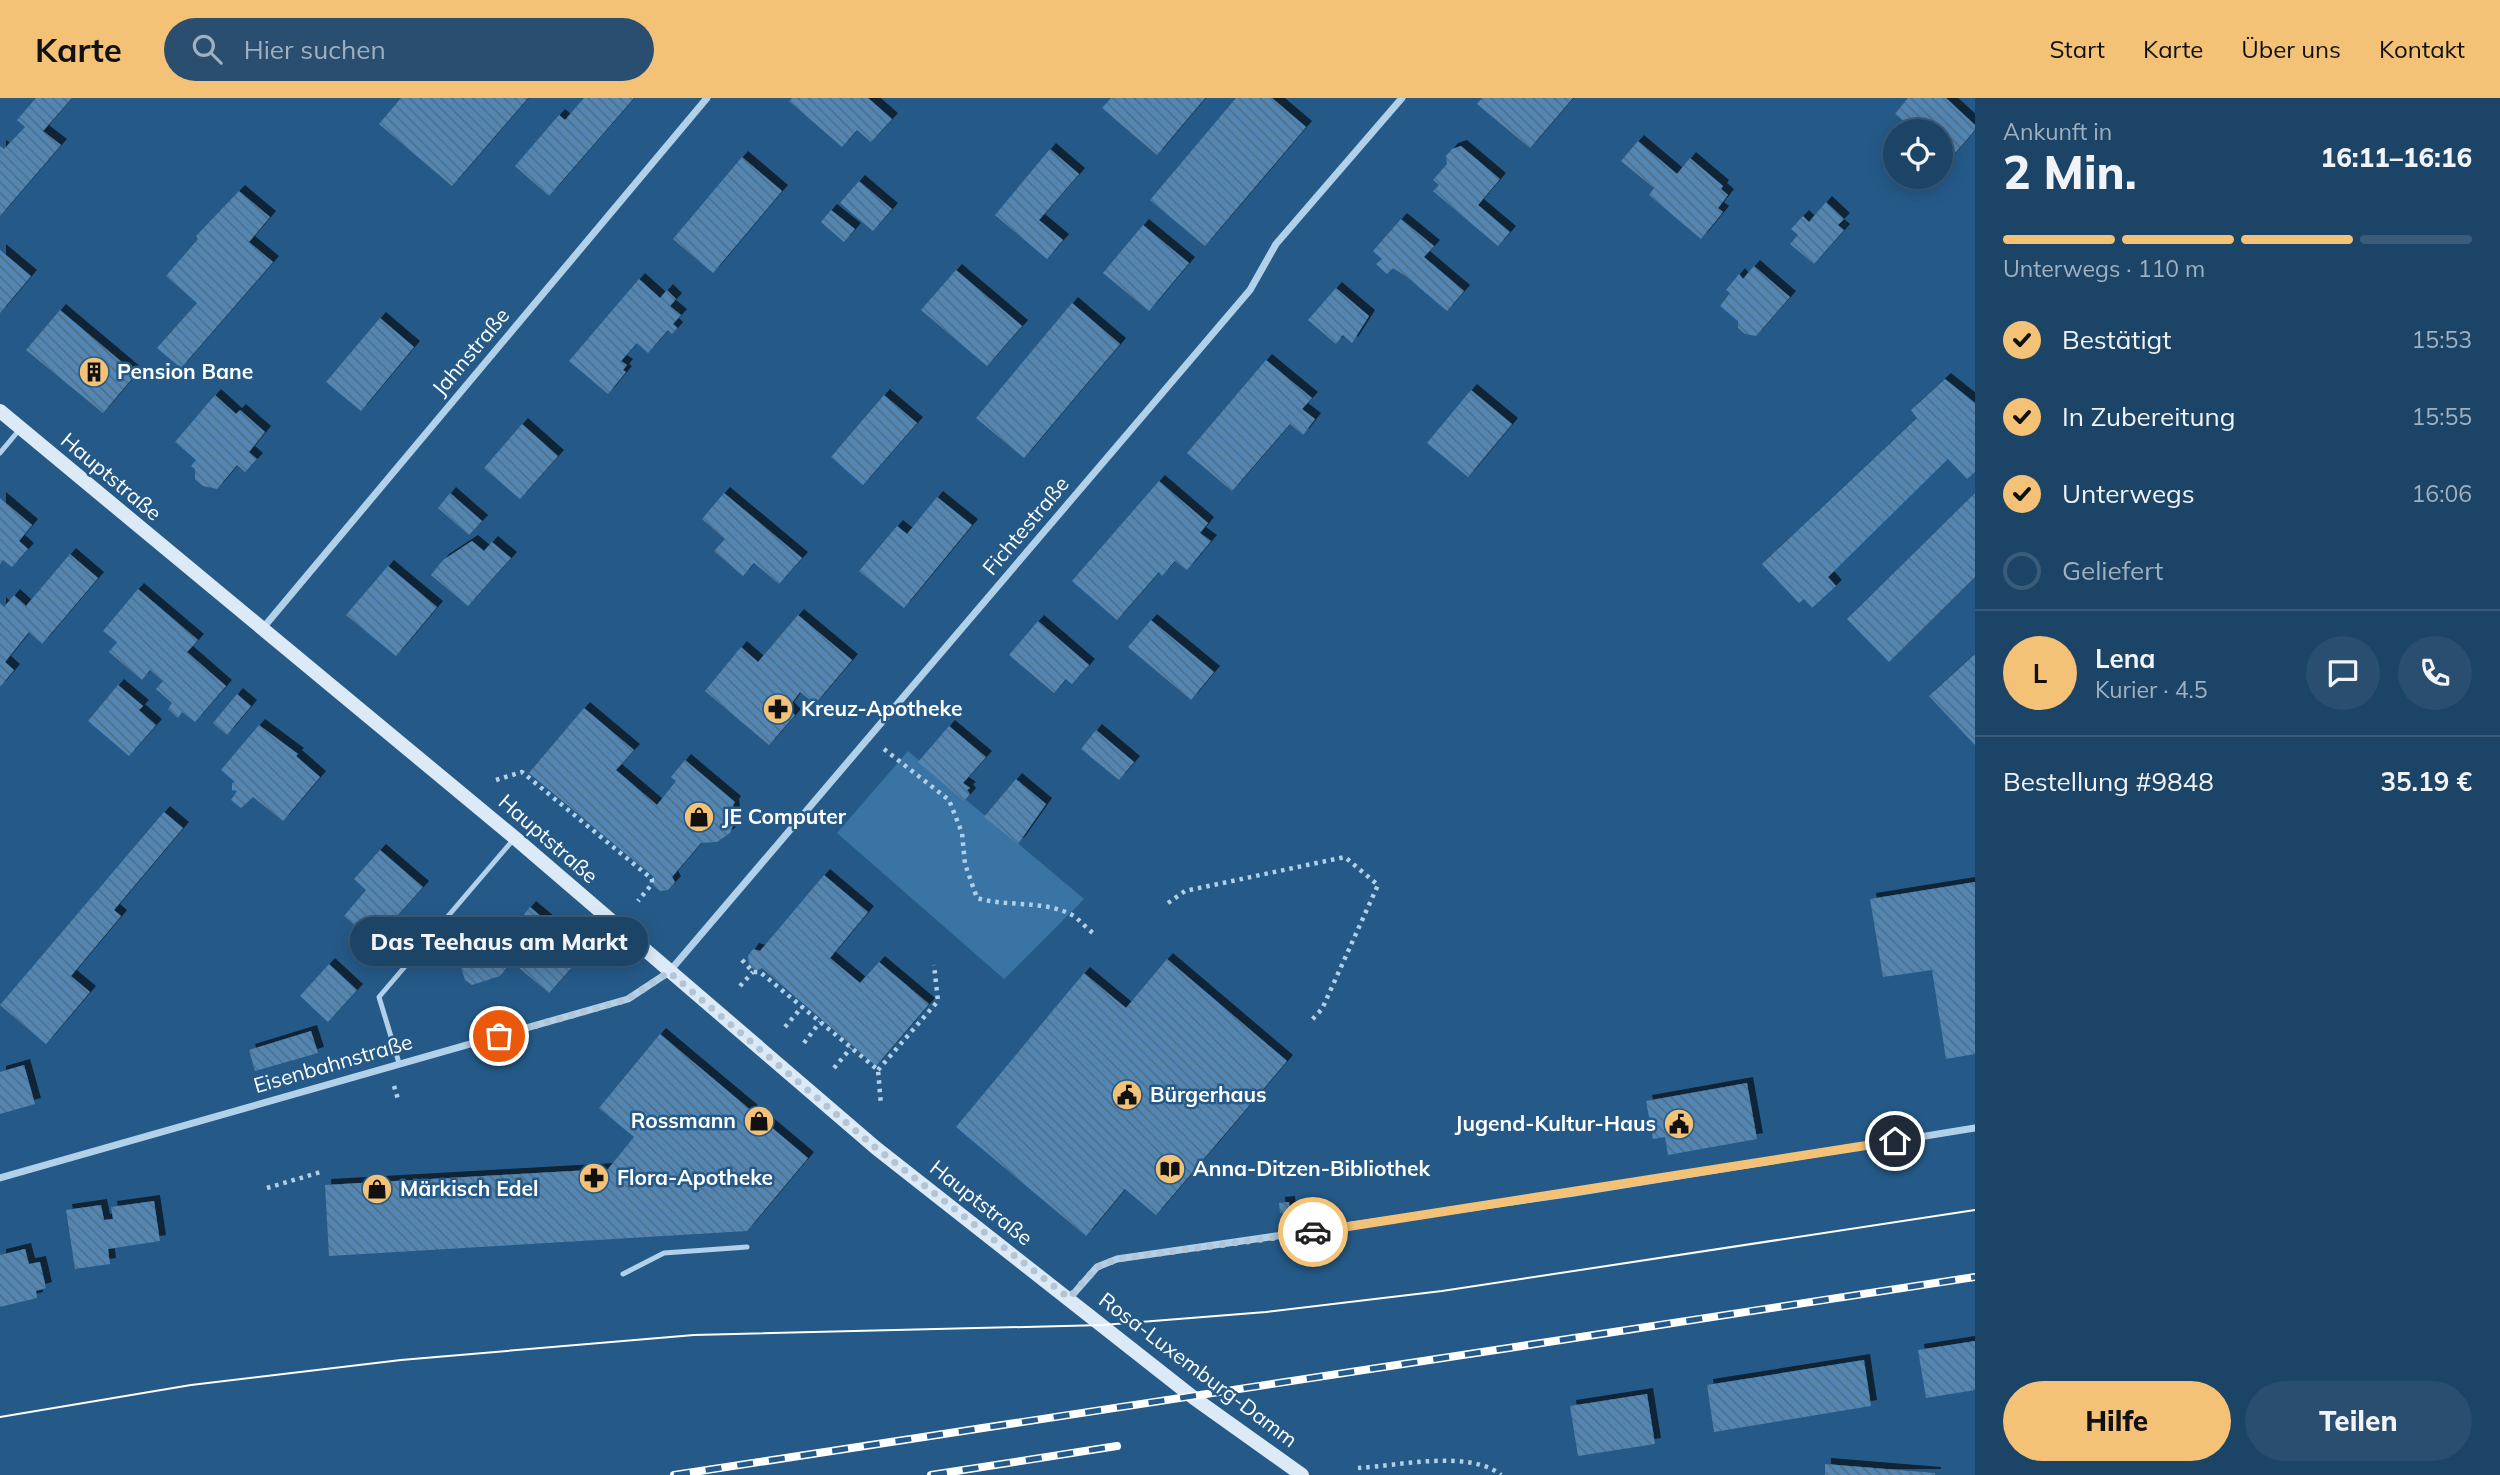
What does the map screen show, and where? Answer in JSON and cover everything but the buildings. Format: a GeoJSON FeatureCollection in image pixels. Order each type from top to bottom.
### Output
{"type":"FeatureCollection","features":[{"type":"Feature","properties":{"kind":"main road","name":"Hauptstraße"},"geometry":{"type":"LineString","coordinates":[[0,411],[515,838],[876,1148],[1069,1298]]}},
{"type":"Feature","properties":{"kind":"main road","name":"Rosa-Luxemburg-Damm"},"geometry":{"type":"LineString","coordinates":[[1069,1298],[1194,1398],[1303,1475]]}},
{"type":"Feature","properties":{"kind":"street","name":"Jahnstraße"},"geometry":{"type":"LineString","coordinates":[[262,629],[707,98]]}},
{"type":"Feature","properties":{"kind":"street","name":"Fichtestraße"},"geometry":{"type":"LineString","coordinates":[[669,972],[1250,290],[1276,244],[1402,98]]}},
{"type":"Feature","properties":{"kind":"street","name":"Eisenbahnstraße"},"geometry":{"type":"LineString","coordinates":[[0,1178],[628,999],[669,972]]}},
{"type":"Feature","properties":{"kind":"street"},"geometry":{"type":"LineString","coordinates":[[1069,1298],[1097,1267],[1117,1259],[1574,1194],[1975,1128]]}},
{"type":"Feature","properties":{"kind":"lane"},"geometry":{"type":"LineString","coordinates":[[0,453],[20,429]]}},
{"type":"Feature","properties":{"kind":"lane"},"geometry":{"type":"LineString","coordinates":[[399,1063],[379,998],[515,838]]}},
{"type":"Feature","properties":{"kind":"lane"},"geometry":{"type":"LineString","coordinates":[[623,1274],[664,1253],[747,1247]]}},
{"type":"Feature","properties":{"kind":"path"},"geometry":{"type":"LineString","coordinates":[[871,736],[898,762],[949,800],[962,832],[965,864],[977,898],[998,905],[1060,911],[1071,915],[1093,933]]}},
{"type":"Feature","properties":{"kind":"path"},"geometry":{"type":"LineString","coordinates":[[496,780],[522,772],[652,880],[652,884],[638,901]]}},
{"type":"Feature","properties":{"kind":"path"},"geometry":{"type":"LineString","coordinates":[[1168,903],[1185,891],[1345,857],[1378,885],[1322,1009],[1310,1021]]}},
{"type":"Feature","properties":{"kind":"path"},"geometry":{"type":"LineString","coordinates":[[741,960],[753,972],[761,972],[878,1070]]}},
{"type":"Feature","properties":{"kind":"path"},"geometry":{"type":"LineString","coordinates":[[881,1105],[878,1070],[938,1001],[934,965]]}},
{"type":"Feature","properties":{"kind":"path"},"geometry":{"type":"LineString","coordinates":[[740,986],[753,972]]}},
{"type":"Feature","properties":{"kind":"path"},"geometry":{"type":"LineString","coordinates":[[785,1027],[802,1007]]}},
{"type":"Feature","properties":{"kind":"path"},"geometry":{"type":"LineString","coordinates":[[804,1043],[820,1021]]}},
{"type":"Feature","properties":{"kind":"path"},"geometry":{"type":"LineString","coordinates":[[834,1068],[851,1048]]}},
{"type":"Feature","properties":{"kind":"path"},"geometry":{"type":"LineString","coordinates":[[267,1188],[324,1171]]}},
{"type":"Feature","properties":{"kind":"path"},"geometry":{"type":"LineString","coordinates":[[1358,1468],[1467,1462],[1492,1468],[1501,1475]]}},
{"type":"Feature","properties":{"kind":"shaded area"},"geometry":{"type":"Polygon","coordinates":[[[908,751],[1084,899],[1004,979],[837,833],[908,751]]]}},
{"type":"Feature","properties":{"kind":"tram line"},"geometry":{"type":"LineString","coordinates":[[0,1417],[191,1385],[401,1360],[694,1335],[1103,1325],[1266,1312],[1442,1291],[1975,1210]]}},
{"type":"Feature","properties":{"kind":"railway"},"geometry":{"type":"LineString","coordinates":[[674,1475],[1975,1277]]}},
{"type":"Feature","properties":{"kind":"railway"},"geometry":{"type":"LineString","coordinates":[[931,1475],[1117,1446]]}},
{"type":"Feature","properties":{"kind":"way so far"},"geometry":{"type":"LineString","coordinates":[[499,1036],[628,999],[669,972],[876,1148],[1069,1298],[1097,1267],[1117,1259],[1313,1232]]}},
{"type":"Feature","properties":{"kind":"place","name":"Pension Bane"},"geometry":{"type":"Point","coordinates":[94,372]}},
{"type":"Feature","properties":{"kind":"place","name":"Kreuz-Apotheke"},"geometry":{"type":"Point","coordinates":[778,709]}},
{"type":"Feature","properties":{"kind":"place","name":"JE Computer"},"geometry":{"type":"Point","coordinates":[699,817]}},
{"type":"Feature","properties":{"kind":"place","name":"Das Teehaus am Markt"},"geometry":{"type":"Point","coordinates":[499,1036]}},
{"type":"Feature","properties":{"kind":"place","name":"Bürgerhaus"},"geometry":{"type":"Point","coordinates":[1127,1095]}},
{"type":"Feature","properties":{"kind":"place","name":"Rossmann"},"geometry":{"type":"Point","coordinates":[759,1121]}},
{"type":"Feature","properties":{"kind":"place","name":"Jugend-Kultur-Haus"},"geometry":{"type":"Point","coordinates":[1679,1124]}},
{"type":"Feature","properties":{"kind":"place","name":"Anna-Ditzen-Bibliothek"},"geometry":{"type":"Point","coordinates":[1170,1169]}},
{"type":"Feature","properties":{"kind":"place","name":"Flora-Apotheke"},"geometry":{"type":"Point","coordinates":[594,1178]}},
{"type":"Feature","properties":{"kind":"place","name":"Märkisch Edel"},"geometry":{"type":"Point","coordinates":[377,1189]}},
{"type":"Feature","properties":{"kind":"route"},"geometry":{"type":"LineString","coordinates":[[1313,1232],[1574,1194],[1895,1141]]}}]}
